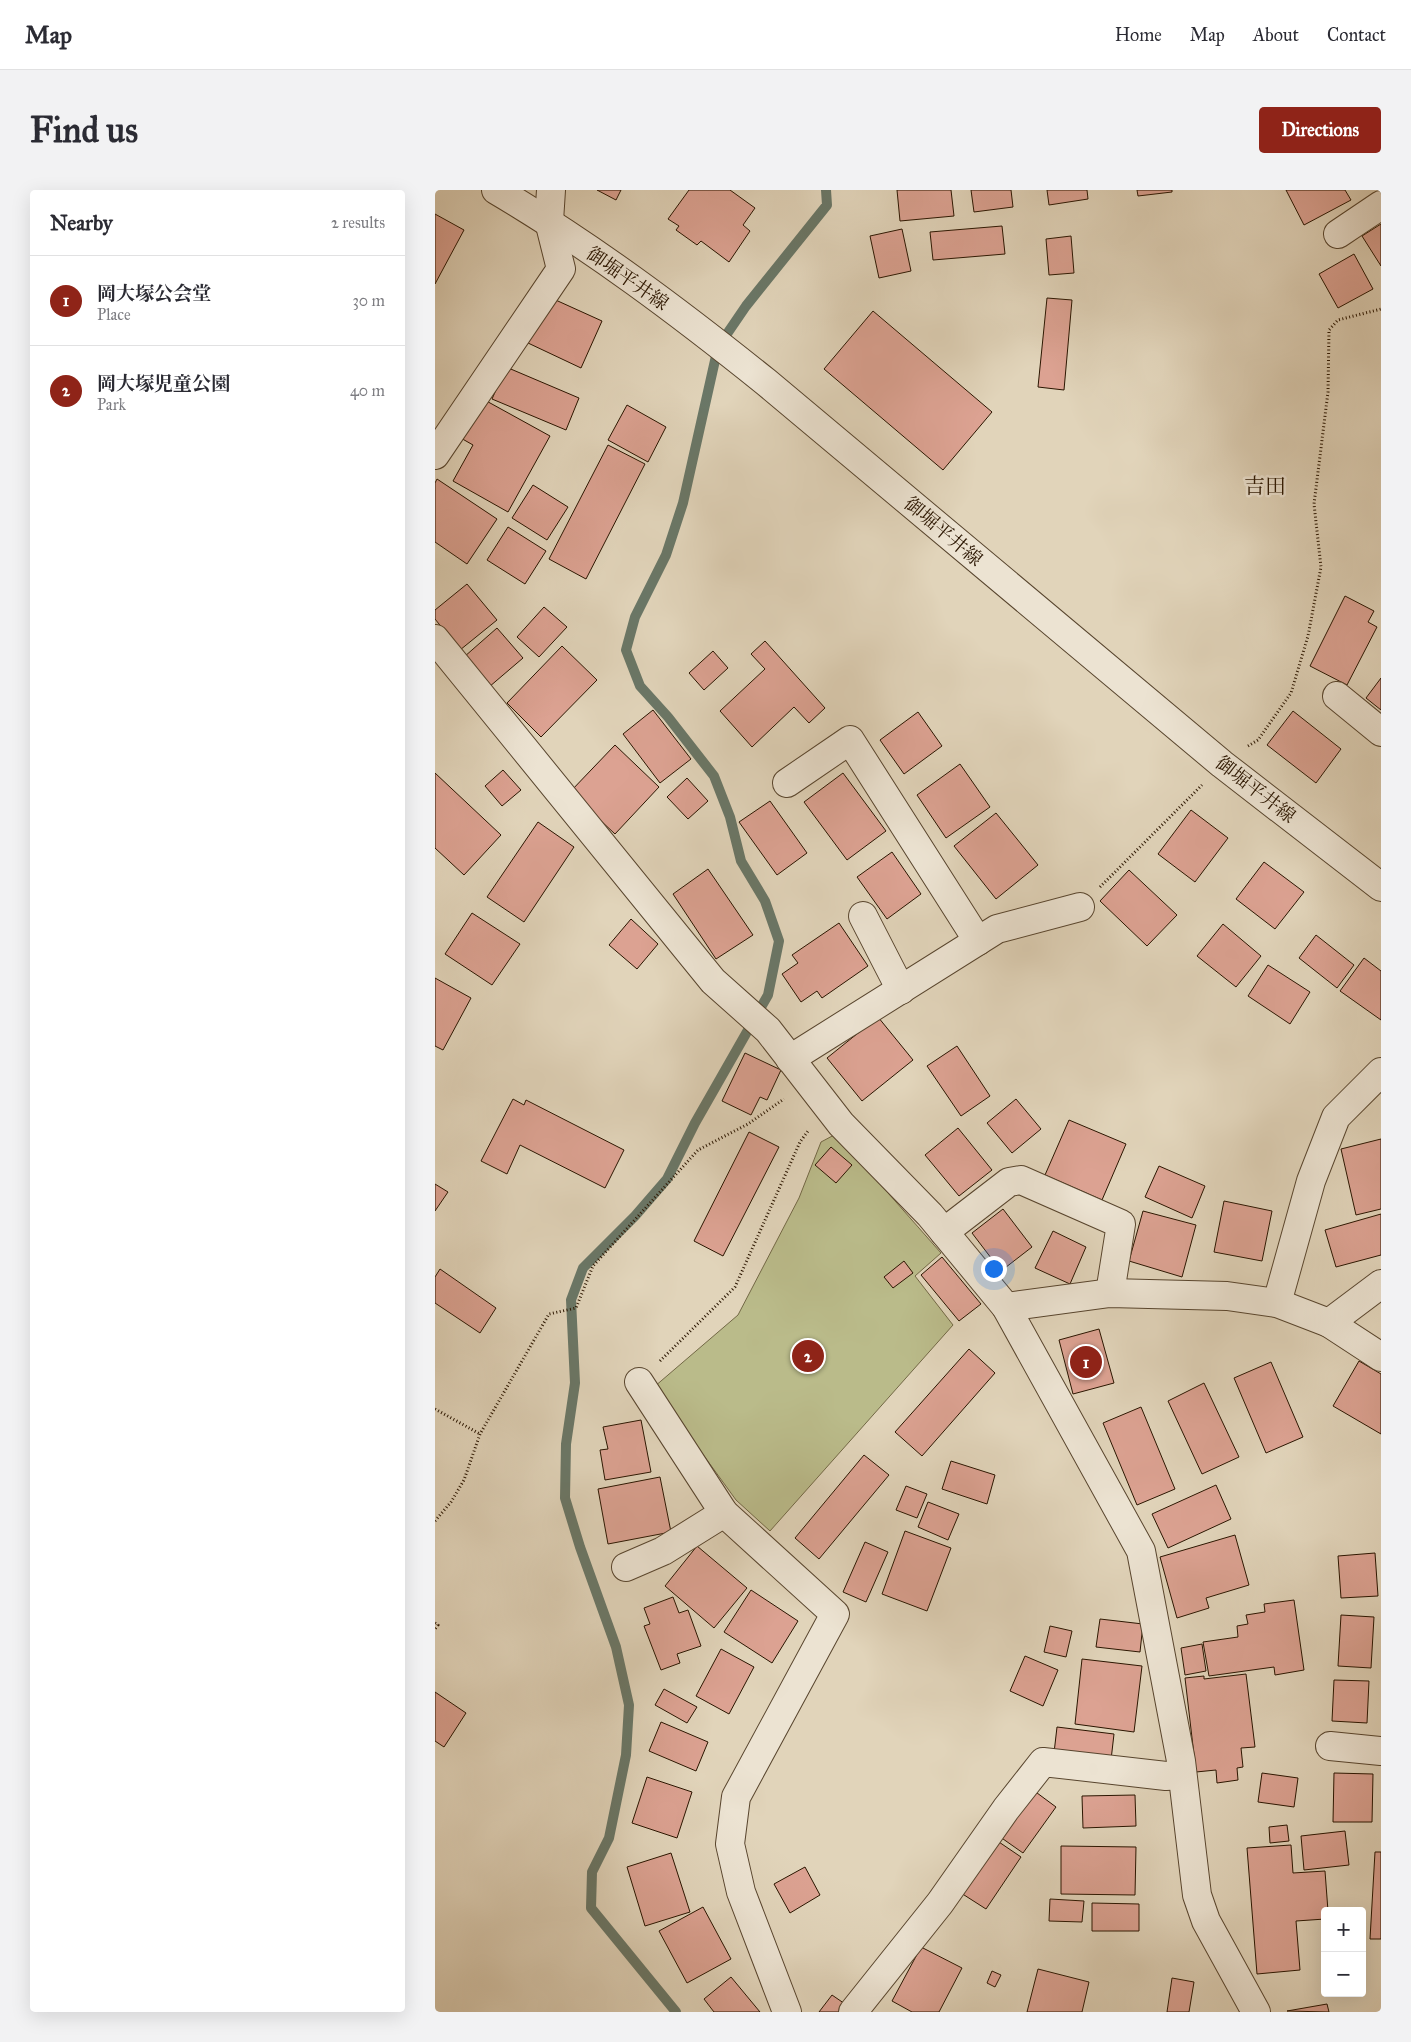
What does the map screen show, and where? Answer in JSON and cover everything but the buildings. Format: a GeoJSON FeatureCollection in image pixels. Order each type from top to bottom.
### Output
{"type":"FeatureCollection","features":[{"type":"Feature","properties":{"kind":"street","name":"御堀平井線"},"geometry":{"type":"LineString","coordinates":[[496,190],[549,221],[700,329],[1223,764],[1381,887]]}},
{"type":"Feature","properties":{"kind":"street"},"geometry":{"type":"LineString","coordinates":[[435,455],[561,269],[549,221],[551,190]]}},
{"type":"Feature","properties":{"kind":"street"},"geometry":{"type":"LineString","coordinates":[[1338,234],[1381,205]]}},
{"type":"Feature","properties":{"kind":"street"},"geometry":{"type":"LineString","coordinates":[[435,639],[713,981],[768,1030],[841,1124],[944,1232],[1006,1308],[1141,1551],[1182,1775],[1197,1894],[1206,1921],[1256,2012]]}},
{"type":"Feature","properties":{"kind":"street"},"geometry":{"type":"LineString","coordinates":[[1337,696],[1381,732]]}},
{"type":"Feature","properties":{"kind":"street"},"geometry":{"type":"LineString","coordinates":[[787,783],[850,740],[978,941]]}},
{"type":"Feature","properties":{"kind":"street"},"geometry":{"type":"LineString","coordinates":[[799,1069],[901,990],[997,929],[1080,906]]}},
{"type":"Feature","properties":{"kind":"street"},"geometry":{"type":"LineString","coordinates":[[863,916],[901,990]]}},
{"type":"Feature","properties":{"kind":"street"},"geometry":{"type":"LineString","coordinates":[[1277,1303],[1311,1181],[1336,1117],[1381,1072]]}},
{"type":"Feature","properties":{"kind":"street"},"geometry":{"type":"LineString","coordinates":[[944,1232],[1009,1182],[1021,1180],[1121,1224],[1110,1293]]}},
{"type":"Feature","properties":{"kind":"street"},"geometry":{"type":"LineString","coordinates":[[1329,1323],[1381,1284]]}},
{"type":"Feature","properties":{"kind":"street"},"geometry":{"type":"LineString","coordinates":[[1006,1308],[1110,1293],[1227,1296],[1277,1303],[1329,1323],[1381,1357]]}},
{"type":"Feature","properties":{"kind":"street"},"geometry":{"type":"LineString","coordinates":[[639,1382],[724,1513],[835,1614],[736,1797],[730,1844],[741,1892],[787,2012]]}},
{"type":"Feature","properties":{"kind":"street"},"geometry":{"type":"LineString","coordinates":[[626,1567],[663,1551],[724,1513]]}},
{"type":"Feature","properties":{"kind":"street"},"geometry":{"type":"LineString","coordinates":[[1330,1746],[1381,1751]]}},
{"type":"Feature","properties":{"kind":"street"},"geometry":{"type":"LineString","coordinates":[[853,2012],[941,1903],[1006,1809],[1043,1762],[1166,1776],[1182,1775]]}},
{"type":"Feature","properties":{"kind":"path"},"geometry":{"type":"LineString","coordinates":[[1080,906],[1223,764],[1258,740],[1291,693],[1308,636],[1321,567],[1314,504],[1328,392],[1329,330],[1338,320],[1381,309]]}},
{"type":"Feature","properties":{"kind":"path"},"geometry":{"type":"LineString","coordinates":[[435,1520],[451,1502],[464,1480],[480,1434],[549,1314],[576,1308],[593,1266],[698,1150],[748,1124],[774,1107],[799,1069]]}},
{"type":"Feature","properties":{"kind":"path"},"geometry":{"type":"LineString","coordinates":[[639,1382],[735,1287],[800,1142],[827,1107]]}},
{"type":"Feature","properties":{"kind":"path"},"geometry":{"type":"LineString","coordinates":[[435,1409],[480,1434]]}},
{"type":"Feature","properties":{"kind":"path"},"geometry":{"type":"LineString","coordinates":[[435,1623],[438,1625],[435,1629]]}},
{"type":"Feature","properties":{"kind":"green space"},"geometry":{"type":"Polygon","coordinates":[[[836,1134],[941,1253],[915,1276],[953,1325],[770,1531],[736,1500],[654,1387],[738,1315],[799,1198],[821,1142],[836,1134]]]}},
{"type":"Feature","properties":{"kind":"waterway"},"geometry":{"type":"LineString","coordinates":[[676,2012],[591,1908],[592,1872],[609,1838],[626,1755],[629,1705],[616,1647],[580,1547],[565,1498],[566,1444],[575,1383],[571,1300],[583,1268],[635,1216],[667,1179],[695,1123],[768,995],[779,941],[765,901],[741,861],[730,817],[714,776],[668,717],[640,686],[626,650],[635,617],[666,555],[683,503],[718,347],[746,306],[827,205],[826,190]]}},
{"type":"Feature","properties":{"kind":"place","name":"岡大塚児童公園"},"geometry":{"type":"Point","coordinates":[808,1356]}},
{"type":"Feature","properties":{"kind":"place","name":"岡大塚公会堂"},"geometry":{"type":"Point","coordinates":[1086,1362]}},
{"type":"Feature","properties":{"kind":"district","name":"吉田"},"geometry":{"type":"Point","coordinates":[1265,486]}}]}
